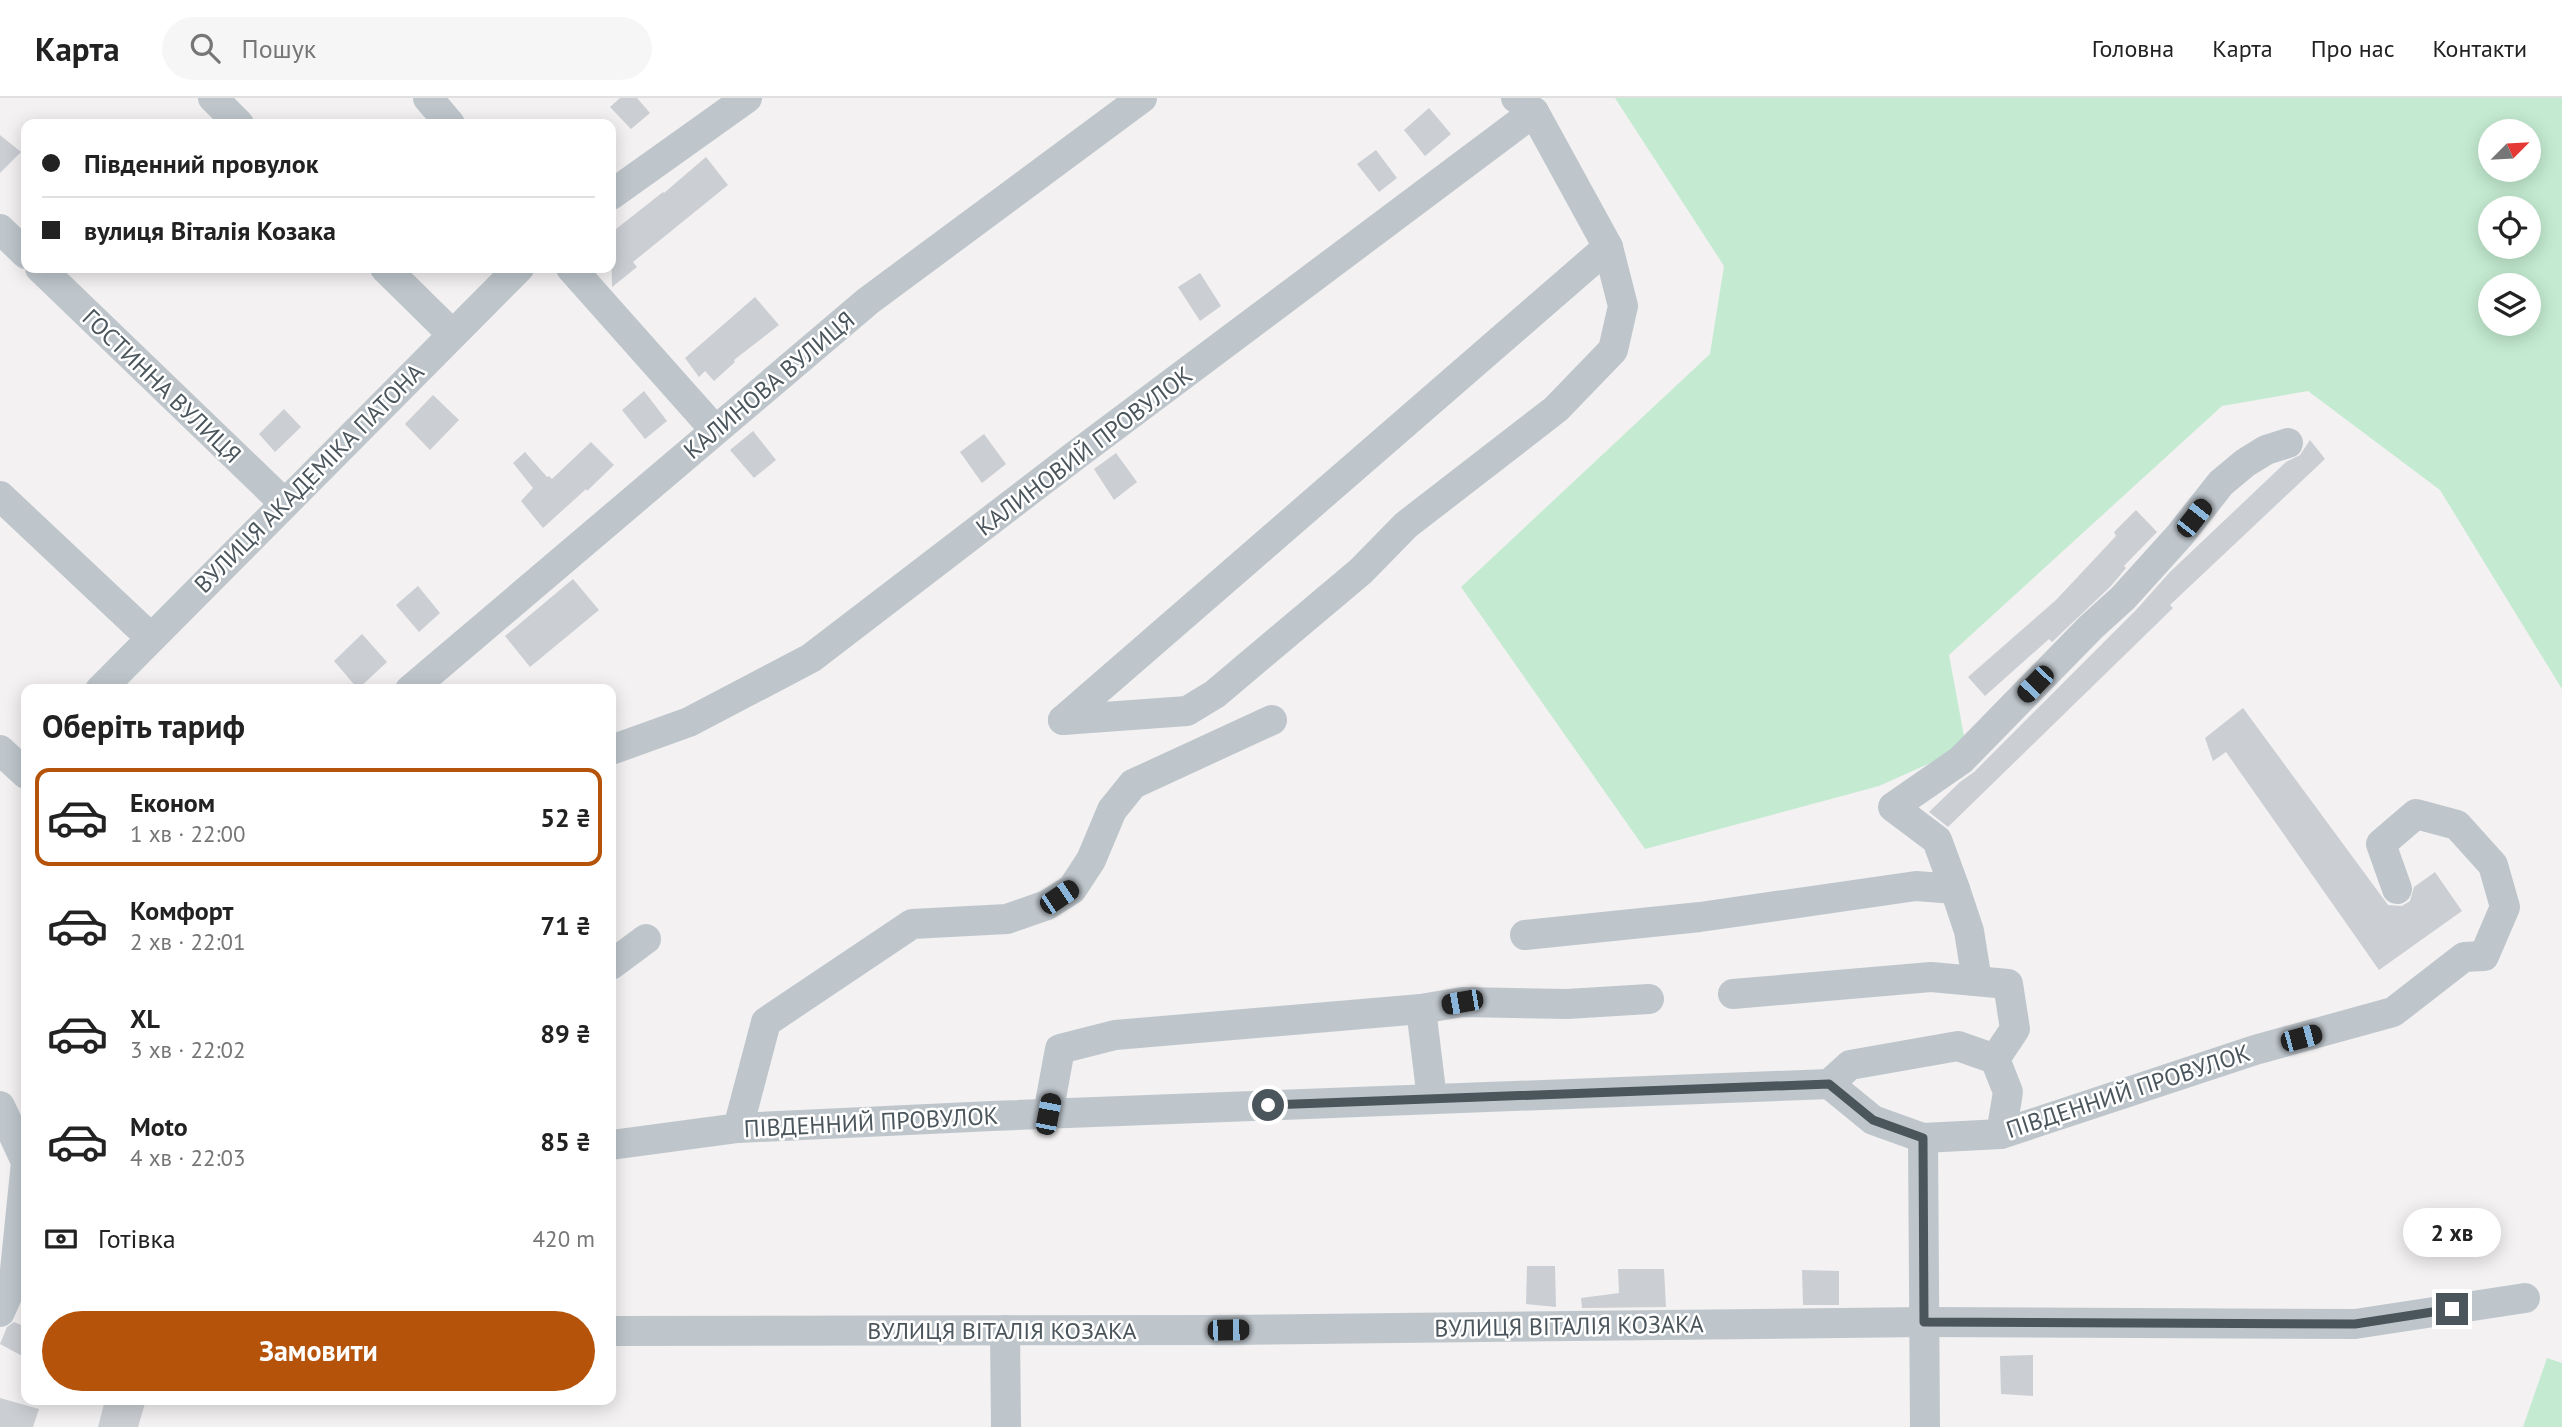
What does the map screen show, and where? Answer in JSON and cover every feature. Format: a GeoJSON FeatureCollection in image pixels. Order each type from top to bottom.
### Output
{"type":"FeatureCollection","features":[{"type":"Feature","properties":{"kind":"street"},"geometry":{"type":"LineString","coordinates":[[213,98],[234,119]]}},
{"type":"Feature","properties":{"kind":"street"},"geometry":{"type":"LineString","coordinates":[[428,98],[446,119]]}},
{"type":"Feature","properties":{"kind":"street"},"geometry":{"type":"LineString","coordinates":[[616,191],[747,98]]}},
{"type":"Feature","properties":{"kind":"street","name":"КАЛИНОВА ВУЛИЦЯ"},"geometry":{"type":"LineString","coordinates":[[417,684],[868,301],[1142,98]]}},
{"type":"Feature","properties":{"kind":"street"},"geometry":{"type":"LineString","coordinates":[[1525,105],[1608,247],[1623,306],[1614,350],[1556,409],[1406,525],[1361,571],[1215,694],[1187,711],[1063,720],[1608,247]]}},
{"type":"Feature","properties":{"kind":"street","name":"КАЛИНОВИЙ ПРОВУЛОК"},"geometry":{"type":"LineString","coordinates":[[616,748],[689,722],[811,658],[1525,105]]}},
{"type":"Feature","properties":{"kind":"street"},"geometry":{"type":"LineString","coordinates":[[0,229],[21,249]]}},
{"type":"Feature","properties":{"kind":"street","name":"ГОСТИННА ВУЛИЦЯ"},"geometry":{"type":"LineString","coordinates":[[45,273],[284,503]]}},
{"type":"Feature","properties":{"kind":"street"},"geometry":{"type":"LineString","coordinates":[[390,273],[452,334]]}},
{"type":"Feature","properties":{"kind":"street","name":"ВУЛИЦЯ АКАДЕМІКА ПАТОНА"},"geometry":{"type":"LineString","coordinates":[[106,684],[514,273]]}},
{"type":"Feature","properties":{"kind":"street"},"geometry":{"type":"LineString","coordinates":[[575,273],[715,430]]}},
{"type":"Feature","properties":{"kind":"street"},"geometry":{"type":"LineString","coordinates":[[1977,981],[1969,931],[1937,840],[1893,807],[1961,760],[2091,627],[2123,598],[2180,535],[2221,483],[2266,450],[2288,443]]}},
{"type":"Feature","properties":{"kind":"street"},"geometry":{"type":"LineString","coordinates":[[0,496],[151,638]]}},
{"type":"Feature","properties":{"kind":"street"},"geometry":{"type":"LineString","coordinates":[[738,1128],[765,1022],[912,924],[1007,919],[1047,905],[1072,888],[1091,860],[1112,810],[1133,784],[1272,720]]}},
{"type":"Feature","properties":{"kind":"street","name":"ПІВДЕННИЙ ПРОВУЛОК"},"geometry":{"type":"LineString","coordinates":[[616,1144],[738,1128],[1829,1084],[1873,1120],[1923,1138],[2001,1134],[2255,1051],[2393,1012],[2463,957],[2484,956],[2505,907],[2493,865],[2457,825],[2416,814],[2381,844],[2397,889]]}},
{"type":"Feature","properties":{"kind":"street"},"geometry":{"type":"LineString","coordinates":[[1525,935],[1700,917],[1916,886],[1955,889]]}},
{"type":"Feature","properties":{"kind":"street"},"geometry":{"type":"LineString","coordinates":[[616,961],[646,939]]}},
{"type":"Feature","properties":{"kind":"street"},"geometry":{"type":"LineString","coordinates":[[1733,994],[1931,977],[2008,984],[2015,1029],[1995,1059]]}},
{"type":"Feature","properties":{"kind":"street"},"geometry":{"type":"LineString","coordinates":[[1048,1114],[1060,1049],[1115,1035],[1421,1009],[1462,1002],[1567,1004],[1649,999]]}},
{"type":"Feature","properties":{"kind":"street"},"geometry":{"type":"LineString","coordinates":[[1421,1009],[1432,1099]]}},
{"type":"Feature","properties":{"kind":"street"},"geometry":{"type":"LineString","coordinates":[[1829,1084],[1850,1065],[1958,1046],[1995,1059],[2008,1093],[2001,1134]]}},
{"type":"Feature","properties":{"kind":"street"},"geometry":{"type":"LineString","coordinates":[[0,1106],[21,1151]]}},
{"type":"Feature","properties":{"kind":"street"},"geometry":{"type":"LineString","coordinates":[[1923,1138],[1925,1427]]}},
{"type":"Feature","properties":{"kind":"street"},"geometry":{"type":"LineString","coordinates":[[0,1312],[20,1281],[21,1261]]}},
{"type":"Feature","properties":{"kind":"street","name":"ВУЛИЦЯ ВІТАЛІЯ КОЗАКА"},"geometry":{"type":"LineString","coordinates":[[616,1331],[1228,1330],[1924,1322],[2355,1324],[2525,1298]]}},
{"type":"Feature","properties":{"kind":"street"},"geometry":{"type":"LineString","coordinates":[[1005,1330],[1006,1427]]}},
{"type":"Feature","properties":{"kind":"green space"},"geometry":{"type":"Polygon","coordinates":[[[1615,98],[2562,98],[2562,689],[2440,490],[2308,391],[2222,406],[1949,655],[1966,747],[1879,786],[1645,849],[1461,587],[1710,354],[1724,266],[1615,98]]]}},
{"type":"Feature","properties":{"kind":"green space"},"geometry":{"type":"Polygon","coordinates":[[[2547,1358],[2562,1363],[2562,1427],[2523,1427],[2547,1358]]]}},
{"type":"Feature","properties":{"kind":"building"},"geometry":{"type":"Polygon","coordinates":[[[620,98],[637,98],[650,113],[631,129],[610,107],[620,98]]]}},
{"type":"Feature","properties":{"kind":"building"},"geometry":{"type":"Polygon","coordinates":[[[1429,108],[1451,134],[1425,156],[1404,130],[1429,108]]]}},
{"type":"Feature","properties":{"kind":"building"},"geometry":{"type":"Polygon","coordinates":[[[0,135],[21,152],[0,173],[0,135]]]}},
{"type":"Feature","properties":{"kind":"building"},"geometry":{"type":"Polygon","coordinates":[[[1376,150],[1397,178],[1379,192],[1357,164],[1376,150]]]}},
{"type":"Feature","properties":{"kind":"building"},"geometry":{"type":"Polygon","coordinates":[[[706,157],[728,185],[633,262],[637,267],[612,287],[612,273],[616,273],[616,229],[706,157]]]}},
{"type":"Feature","properties":{"kind":"building"},"geometry":{"type":"Polygon","coordinates":[[[1200,273],[1221,306],[1200,321],[1178,287],[1200,273]]]}},
{"type":"Feature","properties":{"kind":"building"},"geometry":{"type":"Polygon","coordinates":[[[755,297],[779,325],[734,360],[735,362],[714,381],[705,371],[699,377],[685,358],[755,297]]]}},
{"type":"Feature","properties":{"kind":"building"},"geometry":{"type":"Polygon","coordinates":[[[644,391],[667,421],[645,439],[622,410],[644,391]]]}},
{"type":"Feature","properties":{"kind":"building"},"geometry":{"type":"Polygon","coordinates":[[[433,395],[459,420],[430,450],[405,424],[433,395]]]}},
{"type":"Feature","properties":{"kind":"building"},"geometry":{"type":"Polygon","coordinates":[[[284,409],[301,427],[275,452],[259,434],[284,409]]]}},
{"type":"Feature","properties":{"kind":"building"},"geometry":{"type":"Polygon","coordinates":[[[753,431],[776,460],[754,478],[730,450],[753,431]]]}},
{"type":"Feature","properties":{"kind":"building"},"geometry":{"type":"Polygon","coordinates":[[[984,434],[1006,464],[982,483],[960,452],[984,434]]]}},
{"type":"Feature","properties":{"kind":"building"},"geometry":{"type":"Polygon","coordinates":[[[2310,440],[2325,459],[2170,605],[2173,608],[1948,827],[1929,812],[1974,772],[2136,610],[2170,572],[2286,462],[2300,455],[2310,440]]]}},
{"type":"Feature","properties":{"kind":"building"},"geometry":{"type":"Polygon","coordinates":[[[591,442],[614,465],[543,528],[521,501],[533,488],[513,463],[525,452],[547,477],[552,479],[591,442]]]}},
{"type":"Feature","properties":{"kind":"building"},"geometry":{"type":"Polygon","coordinates":[[[1116,453],[1137,482],[1114,500],[1094,469],[1116,453]]]}},
{"type":"Feature","properties":{"kind":"building"},"geometry":{"type":"Polygon","coordinates":[[[2136,510],[2157,532],[2124,566],[2126,568],[2111,586],[2052,642],[2049,639],[1985,696],[1968,677],[2056,600],[2116,536],[2114,532],[2136,510]]]}},
{"type":"Feature","properties":{"kind":"building"},"geometry":{"type":"Polygon","coordinates":[[[573,579],[599,610],[530,667],[505,636],[573,579]]]}},
{"type":"Feature","properties":{"kind":"building"},"geometry":{"type":"Polygon","coordinates":[[[418,586],[440,613],[419,632],[396,605],[418,586]]]}},
{"type":"Feature","properties":{"kind":"building"},"geometry":{"type":"Polygon","coordinates":[[[362,634],[387,662],[363,684],[354,684],[334,661],[362,634]]]}},
{"type":"Feature","properties":{"kind":"building"},"geometry":{"type":"Polygon","coordinates":[[[2243,708],[2388,905],[2402,906],[2410,901],[2414,887],[2435,872],[2462,911],[2379,970],[2226,752],[2213,761],[2205,738],[2243,708]]]}},
{"type":"Feature","properties":{"kind":"building"},"geometry":{"type":"Polygon","coordinates":[[[1527,1266],[1555,1266],[1556,1307],[1526,1304],[1527,1266]]]}},
{"type":"Feature","properties":{"kind":"building"},"geometry":{"type":"Polygon","coordinates":[[[1618,1269],[1664,1269],[1666,1307],[1582,1308],[1581,1298],[1619,1293],[1618,1269]]]}},
{"type":"Feature","properties":{"kind":"building"},"geometry":{"type":"Polygon","coordinates":[[[1802,1270],[1839,1271],[1839,1305],[1803,1305],[1802,1270]]]}},
{"type":"Feature","properties":{"kind":"building"},"geometry":{"type":"Polygon","coordinates":[[[14,1322],[21,1325],[21,1355],[0,1344],[7,1327],[14,1322]]]}},
{"type":"Feature","properties":{"kind":"building"},"geometry":{"type":"Polygon","coordinates":[[[2033,1355],[2033,1396],[2001,1394],[2000,1356],[2033,1355]]]}},
{"type":"Feature","properties":{"kind":"building"},"geometry":{"type":"Polygon","coordinates":[[[0,1398],[39,1409],[33,1427],[0,1427],[0,1398]]]}},
{"type":"Feature","properties":{"kind":"building"},"geometry":{"type":"Polygon","coordinates":[[[104,1405],[145,1405],[138,1427],[98,1427],[104,1405]]]}},
{"type":"Feature","properties":{"kind":"route"},"geometry":{"type":"LineString","coordinates":[[1268,1105],[1829,1084],[1873,1120],[1923,1138],[1924,1322],[2355,1324],[2452,1309]]}}]}
